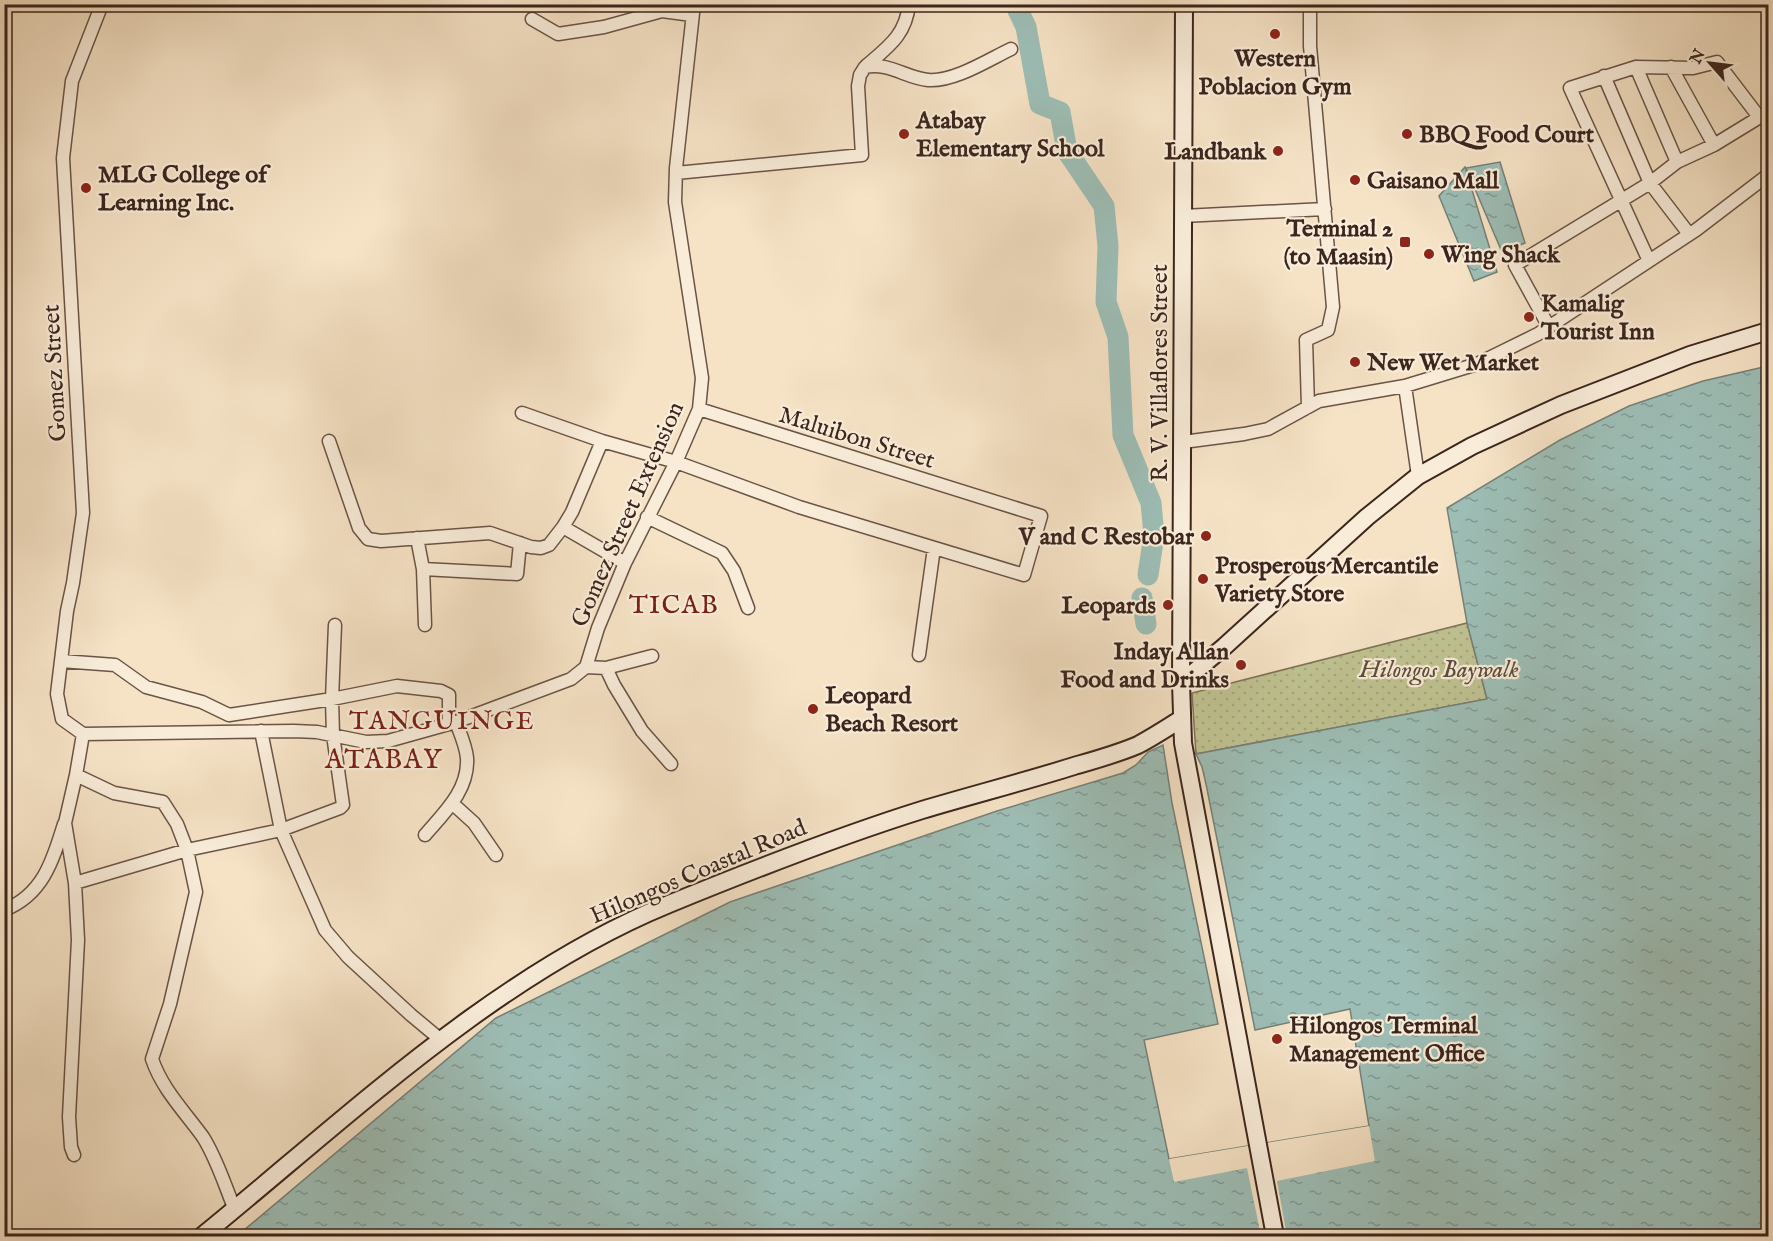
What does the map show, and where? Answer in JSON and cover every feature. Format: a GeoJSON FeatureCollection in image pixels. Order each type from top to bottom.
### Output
{"type":"FeatureCollection","features":[{"type":"Feature","properties":{"kind":"street","name":"Gomez Street"},"geometry":{"type":"LineString","coordinates":[[83,734],[62,719],[57,694],[83,513],[63,158],[72,81],[102,4]]}},
{"type":"Feature","properties":{"kind":"street"},"geometry":{"type":"LineString","coordinates":[[676,174],[862,155],[858,86],[860,75],[865,67],[896,40],[905,23],[909,4]]}},
{"type":"Feature","properties":{"kind":"street","name":"R. V. Villaflores Street"},"geometry":{"type":"LineString","coordinates":[[1184,4],[1181,719],[1183,742],[1275,1236]]}},
{"type":"Feature","properties":{"kind":"street"},"geometry":{"type":"LineString","coordinates":[[1308,407],[1306,340],[1329,330],[1333,307],[1310,46],[1310,4]]}},
{"type":"Feature","properties":{"kind":"street"},"geometry":{"type":"LineString","coordinates":[[532,19],[558,34],[604,27],[662,11],[693,10]]}},
{"type":"Feature","properties":{"kind":"street","name":"Gomez Street Extension"},"geometry":{"type":"LineString","coordinates":[[586,667],[598,628],[625,563],[676,462],[699,409],[702,378],[675,202],[693,10]]}},
{"type":"Feature","properties":{"kind":"street"},"geometry":{"type":"LineString","coordinates":[[865,67],[887,66],[920,78],[943,79],[972,69],[1011,49]]}},
{"type":"Feature","properties":{"kind":"street"},"geometry":{"type":"LineString","coordinates":[[1549,327],[1515,265],[1623,199],[1650,183],[1677,162],[1714,145],[1764,115],[1717,62],[1693,68],[1635,67],[1570,88],[1623,199],[1649,261]]}},
{"type":"Feature","properties":{"kind":"street"},"geometry":{"type":"LineString","coordinates":[[1635,67],[1677,162]]}},
{"type":"Feature","properties":{"kind":"street"},"geometry":{"type":"LineString","coordinates":[[1671,67],[1714,145]]}},
{"type":"Feature","properties":{"kind":"street"},"geometry":{"type":"LineString","coordinates":[[1604,76],[1650,183],[1689,234]]}},
{"type":"Feature","properties":{"kind":"street"},"geometry":{"type":"LineString","coordinates":[[1183,442],[1268,429],[1319,400],[1405,386],[1477,364],[1549,327],[1689,234],[1768,175]]}},
{"type":"Feature","properties":{"kind":"street"},"geometry":{"type":"LineString","coordinates":[[1183,216],[1325,209]]}},
{"type":"Feature","properties":{"kind":"street"},"geometry":{"type":"LineString","coordinates":[[1181,683],[1368,517],[1418,476],[1472,446],[1571,401],[1690,355],[1768,331]]}},
{"type":"Feature","properties":{"kind":"street"},"geometry":{"type":"LineString","coordinates":[[1405,386],[1418,476]]}},
{"type":"Feature","properties":{"kind":"street","name":"Maluibon Street"},"geometry":{"type":"LineString","coordinates":[[699,409],[1041,516],[1024,575],[934,548]]}},
{"type":"Feature","properties":{"kind":"street"},"geometry":{"type":"LineString","coordinates":[[522,413],[602,441],[676,462],[799,507],[934,548],[918,655]]}},
{"type":"Feature","properties":{"kind":"street"},"geometry":{"type":"LineString","coordinates":[[329,441],[359,528],[364,535],[373,540],[490,533],[542,548],[549,545],[564,527],[602,441]]}},
{"type":"Feature","properties":{"kind":"street"},"geometry":{"type":"LineString","coordinates":[[647,517],[722,553],[734,571],[748,608]]}},
{"type":"Feature","properties":{"kind":"street"},"geometry":{"type":"LineString","coordinates":[[564,527],[625,563]]}},
{"type":"Feature","properties":{"kind":"street"},"geometry":{"type":"LineString","coordinates":[[417,538],[423,568],[425,625]]}},
{"type":"Feature","properties":{"kind":"street"},"geometry":{"type":"LineString","coordinates":[[423,568],[517,574],[520,543]]}},
{"type":"Feature","properties":{"kind":"street"},"geometry":{"type":"LineString","coordinates":[[75,883],[187,850],[281,830],[340,808],[343,805],[333,735],[332,699],[335,625]]}},
{"type":"Feature","properties":{"kind":"street"},"geometry":{"type":"LineString","coordinates":[[4,910],[15,906],[32,893],[54,857],[65,823],[83,734],[316,732],[366,742],[388,741],[452,723],[571,680],[586,667],[606,668],[652,656]]}},
{"type":"Feature","properties":{"kind":"street"},"geometry":{"type":"LineString","coordinates":[[61,661],[115,665],[146,687],[202,702],[229,715],[397,686],[441,690],[448,694],[452,723],[467,758],[465,779],[453,804],[425,835]]}},
{"type":"Feature","properties":{"kind":"street"},"geometry":{"type":"LineString","coordinates":[[606,668],[642,731],[672,764]]}},
{"type":"Feature","properties":{"kind":"street","name":"Hilongos Coastal Road"},"geometry":{"type":"LineString","coordinates":[[202,1236],[441,1040],[550,966],[603,936],[665,906],[825,843],[922,810],[1116,753],[1152,737],[1181,719]]}},
{"type":"Feature","properties":{"kind":"street"},"geometry":{"type":"LineString","coordinates":[[261,731],[281,830],[325,930],[348,957],[441,1040]]}},
{"type":"Feature","properties":{"kind":"street"},"geometry":{"type":"LineString","coordinates":[[76,775],[114,793],[163,802],[177,824],[187,850],[196,892],[170,1004],[152,1059],[168,1091],[204,1139],[235,1210]]}},
{"type":"Feature","properties":{"kind":"street"},"geometry":{"type":"LineString","coordinates":[[453,804],[474,823],[496,855]]}},
{"type":"Feature","properties":{"kind":"street"},"geometry":{"type":"LineString","coordinates":[[65,823],[75,883],[78,940],[69,1117],[71,1147],[74,1155]]}},
{"type":"Feature","properties":{"kind":"green space","name":"Hilongos Baywalk"},"geometry":{"type":"Polygon","coordinates":[[[1467,623],[1487,699],[1196,754],[1192,693],[1467,623]]]}},
{"type":"Feature","properties":{"kind":"water"},"geometry":{"type":"Polygon","coordinates":[[[1500,162],[1525,243],[1502,252],[1466,168],[1500,162]]]}},
{"type":"Feature","properties":{"kind":"water"},"geometry":{"type":"Polygon","coordinates":[[[1465,167],[1497,272],[1474,281],[1439,196],[1465,167]]]}},
{"type":"Feature","properties":{"kind":"water"},"geometry":{"type":"Polygon","coordinates":[[[1768,366],[1768,1236],[237,1236],[496,1018],[730,902],[997,811],[1123,773],[1136,765],[1148,752],[1163,745],[1172,803],[1218,1024],[1144,1040],[1169,1159],[1369,1126],[1350,1009],[1255,1030],[1206,784],[1196,754],[1487,699],[1467,623],[1447,508],[1560,440],[1629,406],[1703,381],[1768,366]]]}},
{"type":"Feature","properties":{"kind":"pier"},"geometry":{"type":"Polygon","coordinates":[[[1369,1126],[1375,1161],[1277,1181],[1287,1236],[1261,1236],[1247,1168],[1174,1182],[1169,1159],[1369,1126]]]}},
{"type":"Feature","properties":{"kind":"waterway"},"geometry":{"type":"LineString","coordinates":[[1015,4],[1026,27],[1040,104],[1060,112],[1067,151],[1104,206],[1108,246],[1106,302],[1118,337],[1123,435],[1151,503],[1154,535],[1148,575]]}},
{"type":"Feature","properties":{"kind":"waterway"},"geometry":{"type":"LineString","coordinates":[[1142,598],[1146,624]]}},
{"type":"Feature","properties":{"kind":"place","name":"Western Poblacion Gym"},"geometry":{"type":"Point","coordinates":[1275,34]}},
{"type":"Feature","properties":{"kind":"place","name":"Atabay Elementary School"},"geometry":{"type":"Point","coordinates":[904,134]}},
{"type":"Feature","properties":{"kind":"place","name":"BBQ Food Court"},"geometry":{"type":"Point","coordinates":[1407,134]}},
{"type":"Feature","properties":{"kind":"place","name":"Landbank"},"geometry":{"type":"Point","coordinates":[1278,151]}},
{"type":"Feature","properties":{"kind":"place","name":"Gaisano Mall"},"geometry":{"type":"Point","coordinates":[1355,180]}},
{"type":"Feature","properties":{"kind":"place","name":"MLG College of Learning Inc."},"geometry":{"type":"Point","coordinates":[86,188]}},
{"type":"Feature","properties":{"kind":"place","name":"Terminal 2 (to Maasin)"},"geometry":{"type":"Point","coordinates":[1405,242]}},
{"type":"Feature","properties":{"kind":"place","name":"Wing Shack"},"geometry":{"type":"Point","coordinates":[1429,254]}},
{"type":"Feature","properties":{"kind":"place","name":"Kamalig Tourist Inn"},"geometry":{"type":"Point","coordinates":[1529,317]}},
{"type":"Feature","properties":{"kind":"place","name":"New Wet Market"},"geometry":{"type":"Point","coordinates":[1355,362]}},
{"type":"Feature","properties":{"kind":"place","name":"V and C Restobar"},"geometry":{"type":"Point","coordinates":[1206,536]}},
{"type":"Feature","properties":{"kind":"place","name":"Prosperous Mercantile Variety Store"},"geometry":{"type":"Point","coordinates":[1203,579]}},
{"type":"Feature","properties":{"kind":"place","name":"Leopards"},"geometry":{"type":"Point","coordinates":[1168,605]}},
{"type":"Feature","properties":{"kind":"place","name":"Inday Allan Food and Drinks"},"geometry":{"type":"Point","coordinates":[1241,665]}},
{"type":"Feature","properties":{"kind":"place","name":"Leopard Beach Resort"},"geometry":{"type":"Point","coordinates":[813,709]}},
{"type":"Feature","properties":{"kind":"place","name":"Hilongos Terminal Management Office"},"geometry":{"type":"Point","coordinates":[1277,1039]}},
{"type":"Feature","properties":{"kind":"district","name":"TICAB"},"geometry":{"type":"Point","coordinates":[674,604]}},
{"type":"Feature","properties":{"kind":"district","name":"TANGUINGE"},"geometry":{"type":"Point","coordinates":[442,720]}},
{"type":"Feature","properties":{"kind":"district","name":"ATABAY"},"geometry":{"type":"Point","coordinates":[384,759]}}]}
